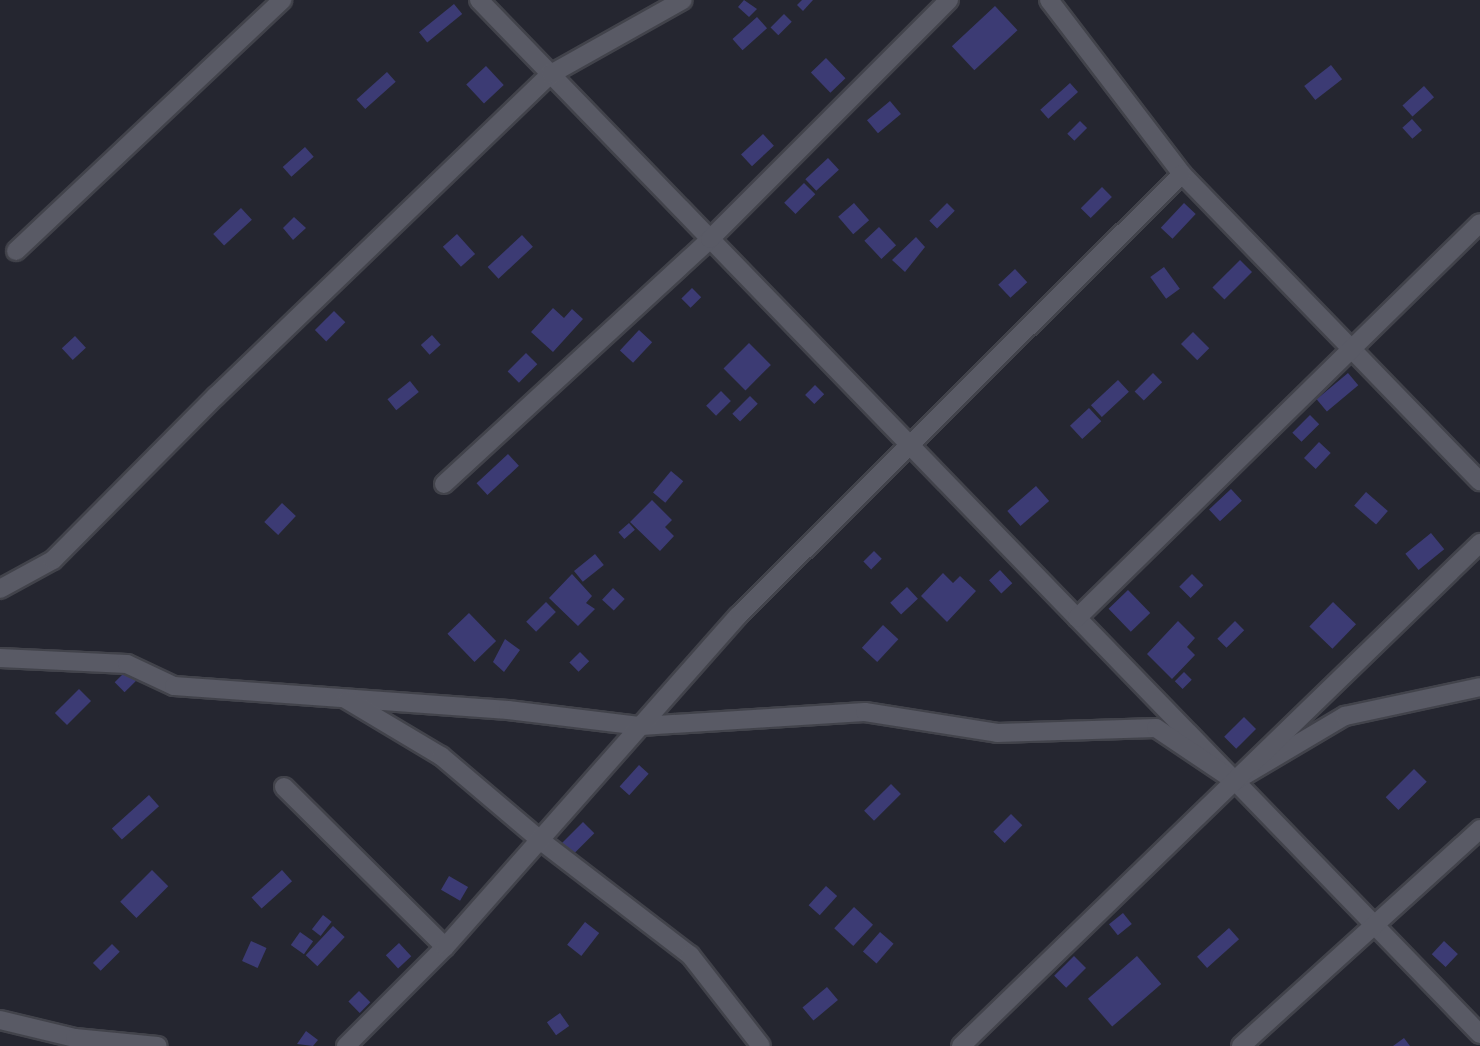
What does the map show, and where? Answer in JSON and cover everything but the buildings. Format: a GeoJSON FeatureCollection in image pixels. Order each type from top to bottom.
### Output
{"type":"FeatureCollection","features":[{"type":"Feature","properties":{"kind":"street"},"geometry":{"type":"LineString","coordinates":[[16,251],[282,0]]}},
{"type":"Feature","properties":{"kind":"street"},"geometry":{"type":"LineString","coordinates":[[479,0],[1480,1034]]}},
{"type":"Feature","properties":{"kind":"street"},"geometry":{"type":"LineString","coordinates":[[0,590],[53,560],[216,396],[551,74],[683,0]]}},
{"type":"Feature","properties":{"kind":"street"},"geometry":{"type":"LineString","coordinates":[[444,484],[710,239],[949,0]]}},
{"type":"Feature","properties":{"kind":"street"},"geometry":{"type":"LineString","coordinates":[[1049,0],[1182,174],[1480,481]]}},
{"type":"Feature","properties":{"kind":"street"},"geometry":{"type":"LineString","coordinates":[[346,1046],[445,947],[738,616],[1182,174]]}},
{"type":"Feature","properties":{"kind":"street"},"geometry":{"type":"LineString","coordinates":[[1077,618],[1480,223]]}},
{"type":"Feature","properties":{"kind":"street"},"geometry":{"type":"LineString","coordinates":[[961,1046],[1480,543]]}},
{"type":"Feature","properties":{"kind":"street"},"geometry":{"type":"LineString","coordinates":[[0,658],[128,664],[174,686],[343,698],[641,726],[865,712],[996,733],[1156,728],[1235,781]]}},
{"type":"Feature","properties":{"kind":"street"},"geometry":{"type":"LineString","coordinates":[[1235,781],[1345,716],[1480,687]]}},
{"type":"Feature","properties":{"kind":"street"},"geometry":{"type":"LineString","coordinates":[[343,698],[441,756],[540,840],[690,955],[761,1046]]}},
{"type":"Feature","properties":{"kind":"street"},"geometry":{"type":"LineString","coordinates":[[284,787],[445,947]]}},
{"type":"Feature","properties":{"kind":"street"},"geometry":{"type":"LineString","coordinates":[[1241,1046],[1480,829]]}},
{"type":"Feature","properties":{"kind":"street"},"geometry":{"type":"LineString","coordinates":[[0,1020],[75,1038],[158,1046]]}}]}
